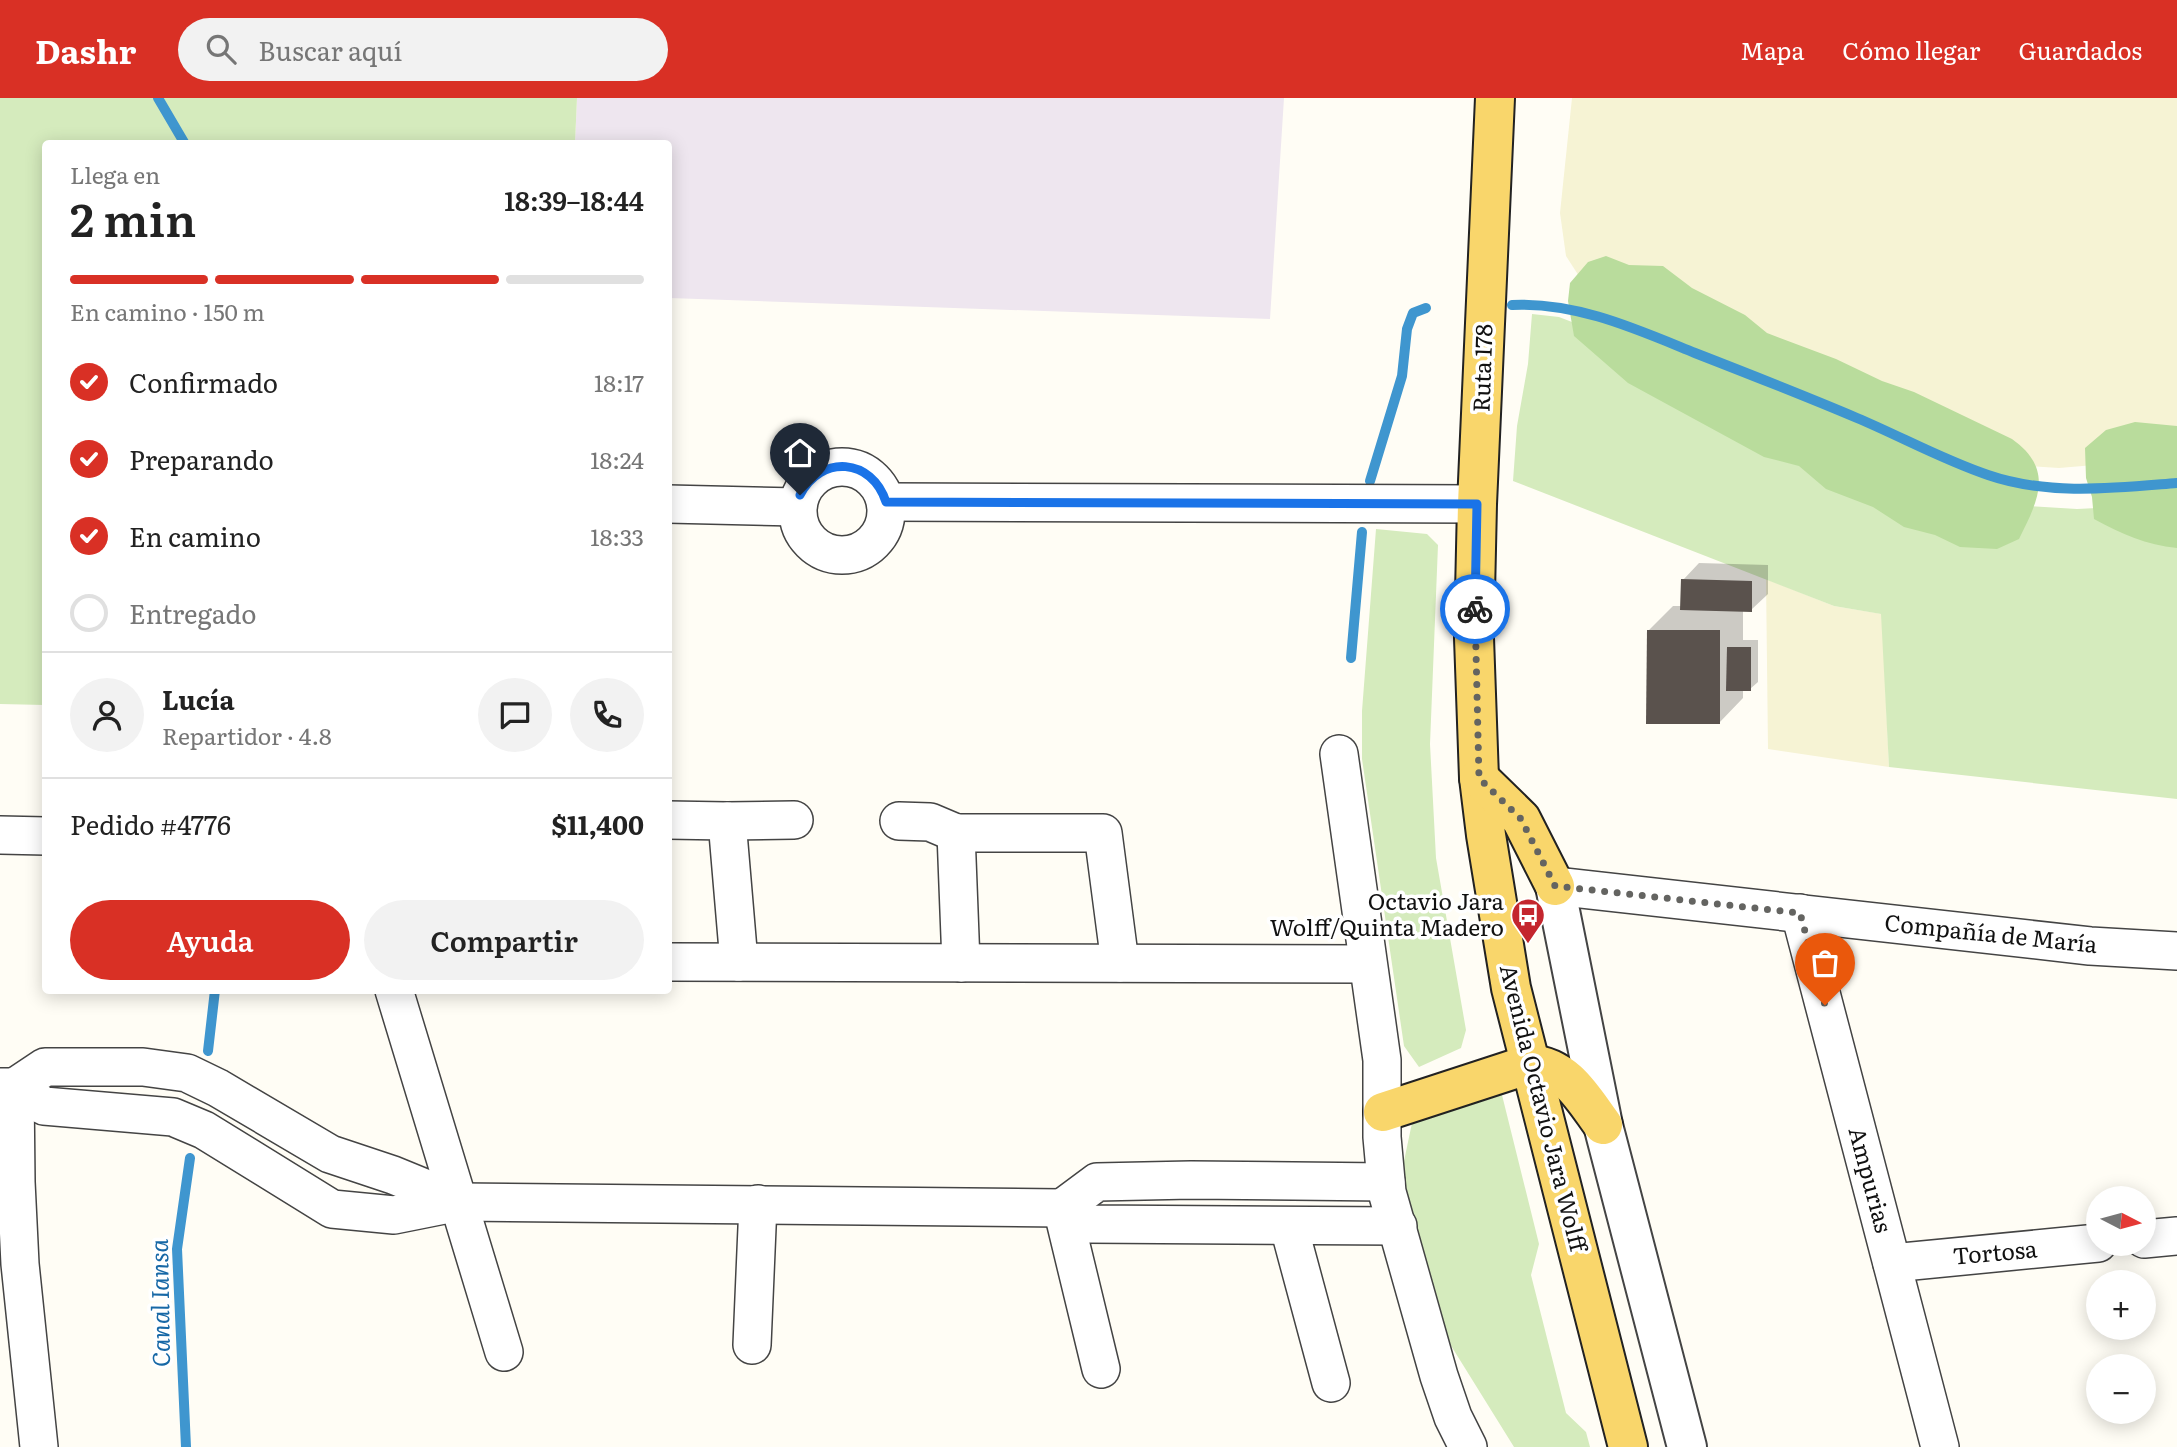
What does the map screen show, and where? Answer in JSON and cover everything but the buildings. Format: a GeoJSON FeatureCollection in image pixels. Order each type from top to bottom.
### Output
{"type":"FeatureCollection","features":[{"type":"Feature","properties":{"kind":"main road","name":"Ruta 178"},"geometry":{"type":"LineString","coordinates":[[1474,638],[1477,504],[1495,98]]}},
{"type":"Feature","properties":{"kind":"main road","name":"Avenida Octavio Jara Wolff"},"geometry":{"type":"LineString","coordinates":[[1474,638],[1479,778],[1487,847],[1507,963],[1530,1064],[1628,1447]]}},
{"type":"Feature","properties":{"kind":"main road"},"geometry":{"type":"LineString","coordinates":[[1479,778],[1521,819],[1555,886]]}},
{"type":"Feature","properties":{"kind":"main road"},"geometry":{"type":"LineString","coordinates":[[1383,1112],[1530,1064],[1542,1065],[1560,1072],[1603,1125]]}},
{"type":"Feature","properties":{"kind":"street"},"geometry":{"type":"LineString","coordinates":[[845,466],[857,469],[876,481],[886,502],[886,517],[877,538],[859,552],[844,556],[829,554],[816,547],[805,536],[799,522],[797,507],[806,485],[823,470],[845,466]]}},
{"type":"Feature","properties":{"kind":"street"},"geometry":{"type":"LineString","coordinates":[[886,502],[1477,504]]}},
{"type":"Feature","properties":{"kind":"street"},"geometry":{"type":"LineString","coordinates":[[672,504],[797,507]]}},
{"type":"Feature","properties":{"kind":"street"},"geometry":{"type":"LineString","coordinates":[[1339,754],[1382,1060],[1386,1182],[1439,1376],[1453,1417],[1468,1447]]}},
{"type":"Feature","properties":{"kind":"street"},"geometry":{"type":"LineString","coordinates":[[672,820],[794,820]]}},
{"type":"Feature","properties":{"kind":"street"},"geometry":{"type":"LineString","coordinates":[[727,821],[739,962]]}},
{"type":"Feature","properties":{"kind":"street"},"geometry":{"type":"LineString","coordinates":[[899,821],[930,822],[956,833],[1104,833],[1121,963]]}},
{"type":"Feature","properties":{"kind":"street"},"geometry":{"type":"LineString","coordinates":[[956,833],[961,963]]}},
{"type":"Feature","properties":{"kind":"street"},"geometry":{"type":"LineString","coordinates":[[0,835],[42,836]]}},
{"type":"Feature","properties":{"kind":"street"},"geometry":{"type":"LineString","coordinates":[[1555,886],[1603,1125],[1688,1447]]}},
{"type":"Feature","properties":{"kind":"street","name":"Compañía de María"},"geometry":{"type":"LineString","coordinates":[[1555,886],[2097,946],[2177,951]]}},
{"type":"Feature","properties":{"kind":"street","name":"Ampurias"},"geometry":{"type":"LineString","coordinates":[[1800,913],[1940,1447]]}},
{"type":"Feature","properties":{"kind":"street"},"geometry":{"type":"LineString","coordinates":[[672,962],[1367,964]]}},
{"type":"Feature","properties":{"kind":"street"},"geometry":{"type":"LineString","coordinates":[[395,994],[504,1352]]}},
{"type":"Feature","properties":{"kind":"street"},"geometry":{"type":"LineString","coordinates":[[8,1087],[45,1067],[143,1067],[187,1073],[218,1088],[330,1154],[393,1175],[459,1202]]}},
{"type":"Feature","properties":{"kind":"street"},"geometry":{"type":"LineString","coordinates":[[8,1087],[44,1106],[173,1118],[204,1130],[332,1209],[394,1216],[459,1202],[758,1204],[1062,1208],[1087,1224],[1398,1226]]}},
{"type":"Feature","properties":{"kind":"street"},"geometry":{"type":"LineString","coordinates":[[8,1087],[20,1264],[39,1447]]}},
{"type":"Feature","properties":{"kind":"street"},"geometry":{"type":"LineString","coordinates":[[1191,1180],[1191,1225]]}},
{"type":"Feature","properties":{"kind":"street"},"geometry":{"type":"LineString","coordinates":[[1062,1208],[1097,1182],[1386,1182]]}},
{"type":"Feature","properties":{"kind":"street"},"geometry":{"type":"LineString","coordinates":[[752,1345],[758,1204]]}},
{"type":"Feature","properties":{"kind":"street"},"geometry":{"type":"LineString","coordinates":[[1062,1208],[1101,1369]]}},
{"type":"Feature","properties":{"kind":"street"},"geometry":{"type":"LineString","coordinates":[[1289,1227],[1331,1383]]}},
{"type":"Feature","properties":{"kind":"street"},"geometry":{"type":"LineString","coordinates":[[2156,1238],[2177,1236]]}},
{"type":"Feature","properties":{"kind":"street","name":"Tortosa"},"geometry":{"type":"LineString","coordinates":[[1892,1263],[2086,1244]]}},
{"type":"Feature","properties":{"kind":"shaded area"},"geometry":{"type":"Polygon","coordinates":[[[577,98],[1284,98],[1270,319],[672,298],[672,140],[575,140],[577,98]]]}},
{"type":"Feature","properties":{"kind":"shaded area"},"geometry":{"type":"Polygon","coordinates":[[[1572,98],[2177,98],[2177,458],[2059,468],[2010,465],[1586,287],[1566,256],[1560,213],[1572,98]]]}},
{"type":"Feature","properties":{"kind":"shaded area"},"geometry":{"type":"Polygon","coordinates":[[[1766,579],[1834,606],[1882,614],[1889,767],[1768,749],[1766,579]]]}},
{"type":"Feature","properties":{"kind":"green space"},"geometry":{"type":"Polygon","coordinates":[[[0,98],[577,98],[575,140],[42,140],[42,705],[0,704],[0,98]]]}},
{"type":"Feature","properties":{"kind":"green space"},"geometry":{"type":"Polygon","coordinates":[[[1606,256],[1629,265],[1663,266],[1692,288],[1745,315],[1767,333],[1914,392],[2012,439],[2034,462],[2039,485],[2037,498],[2019,539],[1997,549],[1960,547],[1935,535],[1904,527],[1873,507],[1826,489],[1799,466],[1764,457],[1628,383],[1574,336],[1568,301],[1570,283],[1588,262],[1606,256]]]}},
{"type":"Feature","properties":{"kind":"green space"},"geometry":{"type":"Polygon","coordinates":[[[1532,314],[1559,317],[1735,385],[2030,506],[2077,509],[2177,504],[2177,799],[1889,767],[1881,614],[1834,606],[1513,481],[1517,426],[1528,364],[1532,314]]]}},
{"type":"Feature","properties":{"kind":"green space"},"geometry":{"type":"Polygon","coordinates":[[[2135,422],[2177,426],[2177,548],[2134,538],[2094,519],[2092,497],[2086,478],[2085,448],[2106,430],[2135,422]]]}},
{"type":"Feature","properties":{"kind":"green space"},"geometry":{"type":"Polygon","coordinates":[[[1376,529],[1427,534],[1438,545],[1430,744],[1436,858],[1466,1030],[1461,1048],[1419,1067],[1404,1046],[1362,759],[1362,711],[1376,529]]]}},
{"type":"Feature","properties":{"kind":"green space"},"geometry":{"type":"Polygon","coordinates":[[[1502,1095],[1539,1244],[1531,1275],[1566,1413],[1586,1432],[1590,1447],[1514,1447],[1445,1336],[1400,1180],[1412,1123],[1502,1095]]]}},
{"type":"Feature","properties":{"kind":"waterway","name":"Canal Iansa"},"geometry":{"type":"LineString","coordinates":[[158,98],[183,140]]}},
{"type":"Feature","properties":{"kind":"waterway"},"geometry":{"type":"LineString","coordinates":[[1512,305],[1560,308],[1628,326],[1837,409],[1955,462],[2011,482],[2082,489],[2177,483]]}},
{"type":"Feature","properties":{"kind":"waterway"},"geometry":{"type":"LineString","coordinates":[[1370,481],[1402,376],[1407,329],[1413,313],[1426,308]]}},
{"type":"Feature","properties":{"kind":"waterway"},"geometry":{"type":"LineString","coordinates":[[1351,658],[1362,532]]}},
{"type":"Feature","properties":{"kind":"waterway","name":"Canal Iansa"},"geometry":{"type":"LineString","coordinates":[[208,1051],[215,994]]}},
{"type":"Feature","properties":{"kind":"waterway","name":"Canal Iansa"},"geometry":{"type":"LineString","coordinates":[[186,1447],[177,1249],[190,1158]]}},
{"type":"Feature","properties":{"kind":"way so far"},"geometry":{"type":"LineString","coordinates":[[1475,609],[1479,778],[1521,819],[1555,886],[1800,913],[1825,1005]]}},
{"type":"Feature","properties":{"kind":"place","name":"Octavio Jara Wolff/Quinta Madero"},"geometry":{"type":"Point","coordinates":[1528,945]}},
{"type":"Feature","properties":{"kind":"route"},"geometry":{"type":"LineString","coordinates":[[800,495],[813,477],[823,470],[845,466],[857,469],[876,481],[886,502],[1477,504],[1475,609]]}}]}
